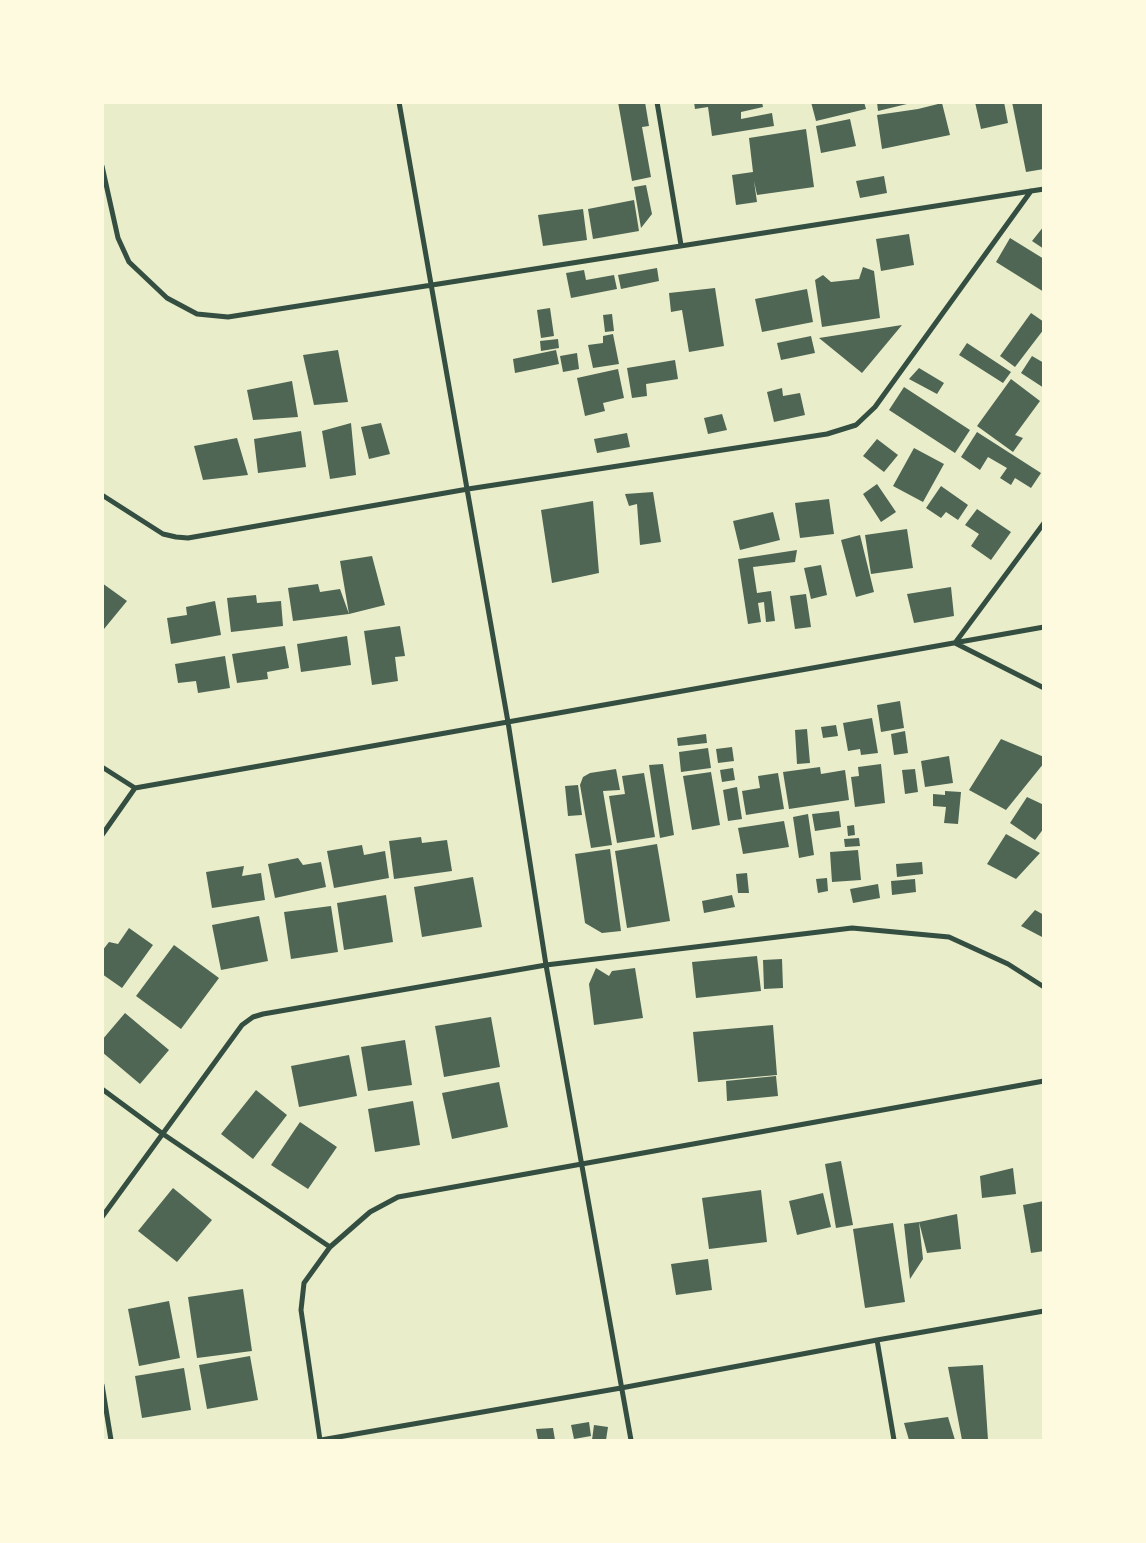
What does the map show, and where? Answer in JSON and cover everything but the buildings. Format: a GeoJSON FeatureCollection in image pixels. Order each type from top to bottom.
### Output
{"type":"FeatureCollection","features":[{"type":"Feature","properties":{"kind":"street"},"geometry":{"type":"LineString","coordinates":[[399,102],[508,722],[546,965],[631,1440]]}},
{"type":"Feature","properties":{"kind":"street"},"geometry":{"type":"LineString","coordinates":[[658,102],[681,246]]}},
{"type":"Feature","properties":{"kind":"street"},"geometry":{"type":"LineString","coordinates":[[102,166],[118,238],[129,262],[167,298],[197,314],[228,317],[1044,189]]}},
{"type":"Feature","properties":{"kind":"street"},"geometry":{"type":"LineString","coordinates":[[102,495],[163,534],[188,538],[468,489],[827,434],[856,425],[875,407],[1031,191]]}},
{"type":"Feature","properties":{"kind":"street"},"geometry":{"type":"LineString","coordinates":[[955,643],[1044,523]]}},
{"type":"Feature","properties":{"kind":"street"},"geometry":{"type":"LineString","coordinates":[[102,767],[135,788],[1044,627]]}},
{"type":"Feature","properties":{"kind":"street"},"geometry":{"type":"LineString","coordinates":[[955,643],[1044,688]]}},
{"type":"Feature","properties":{"kind":"street"},"geometry":{"type":"LineString","coordinates":[[102,835],[135,788]]}},
{"type":"Feature","properties":{"kind":"street"},"geometry":{"type":"LineString","coordinates":[[102,1217],[242,1025],[253,1017],[263,1014],[546,965],[852,928],[949,937],[1008,964],[1044,987]]}},
{"type":"Feature","properties":{"kind":"street"},"geometry":{"type":"LineString","coordinates":[[1044,1081],[398,1197],[370,1212],[330,1247],[304,1283],[301,1310],[320,1440],[343,1439],[1044,1311]]}},
{"type":"Feature","properties":{"kind":"street"},"geometry":{"type":"LineString","coordinates":[[102,1089],[163,1134],[330,1247]]}},
{"type":"Feature","properties":{"kind":"street"},"geometry":{"type":"LineString","coordinates":[[877,1340],[894,1440]]}},
{"type":"Feature","properties":{"kind":"street"},"geometry":{"type":"LineString","coordinates":[[102,1385],[111,1440]]}}]}
